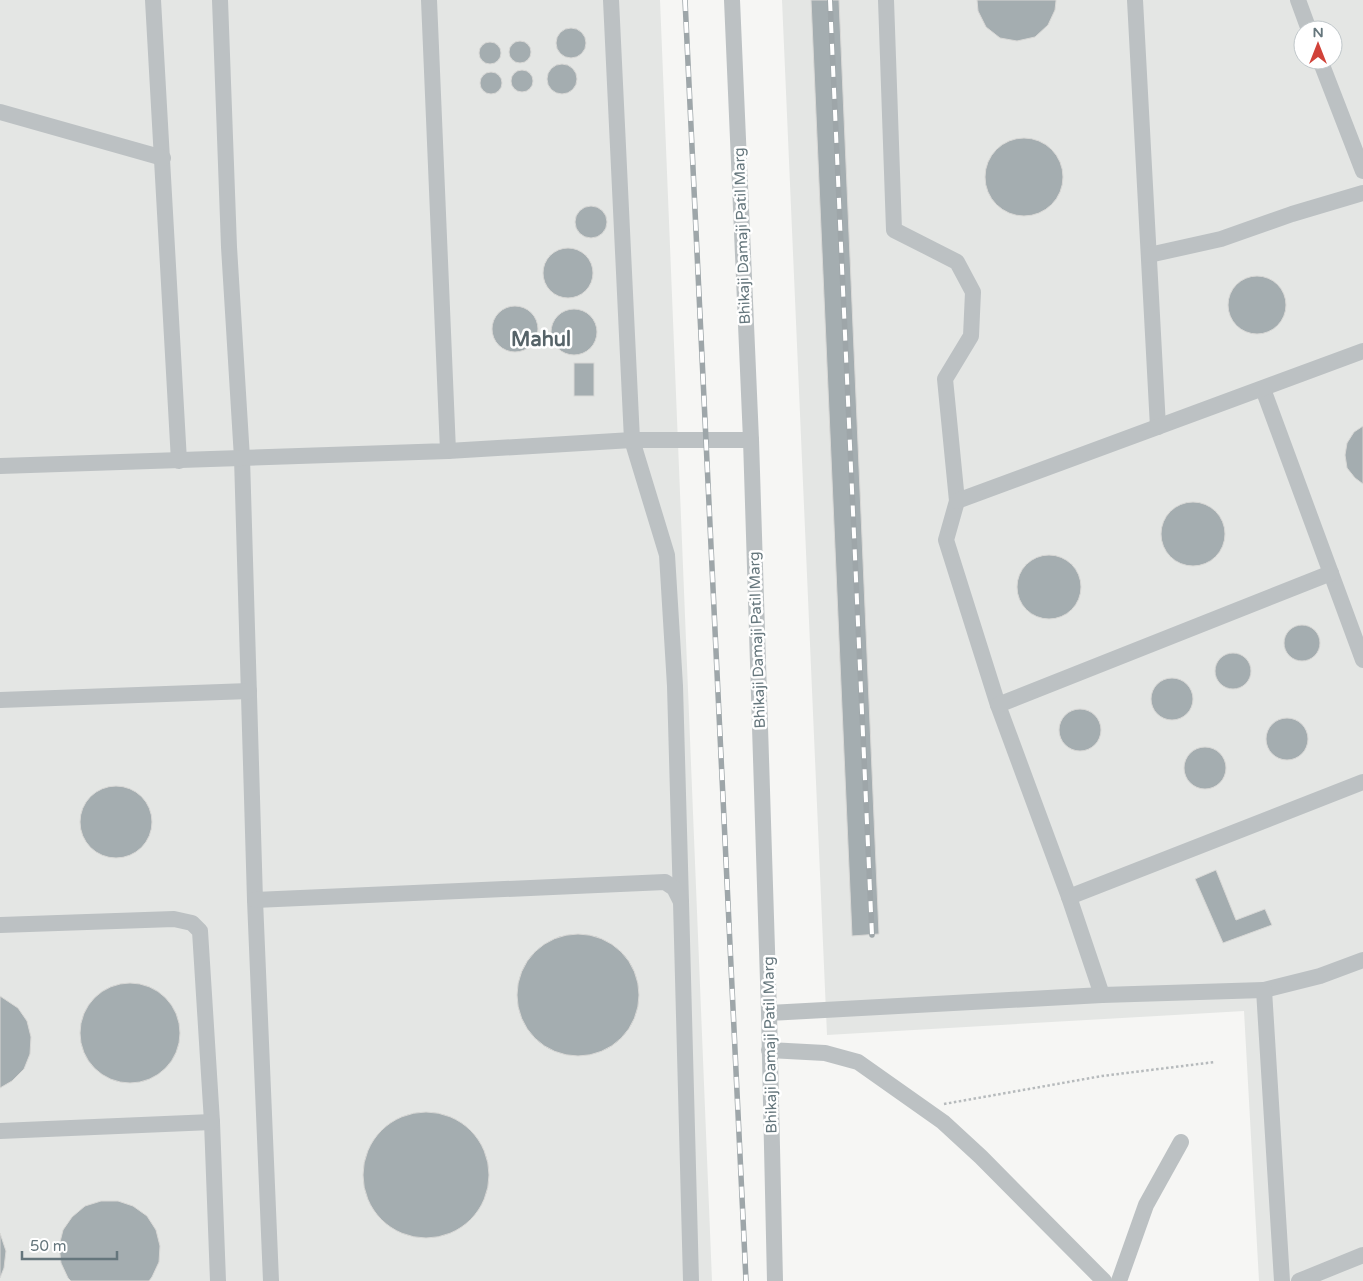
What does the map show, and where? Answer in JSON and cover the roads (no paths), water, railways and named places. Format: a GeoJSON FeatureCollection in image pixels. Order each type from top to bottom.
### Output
{"type":"FeatureCollection","features":[{"type":"Feature","properties":{"kind":"street"},"geometry":{"type":"LineString","coordinates":[[153,0],[180,461]]}},
{"type":"Feature","properties":{"kind":"street"},"geometry":{"type":"LineString","coordinates":[[220,0],[229,247],[242,458],[255,900],[271,1281]]}},
{"type":"Feature","properties":{"kind":"street"},"geometry":{"type":"LineString","coordinates":[[429,0],[448,451]]}},
{"type":"Feature","properties":{"kind":"street"},"geometry":{"type":"LineString","coordinates":[[610,0],[632,440],[667,555],[676,686],[691,1281]]}},
{"type":"Feature","properties":{"kind":"street","name":"Bhikaji Damaji Patil Marg"},"geometry":{"type":"LineString","coordinates":[[732,0],[751,440],[770,1013],[775,1281]]}},
{"type":"Feature","properties":{"kind":"street"},"geometry":{"type":"LineString","coordinates":[[886,0],[894,230],[957,262],[973,292],[971,336],[945,379],[957,501],[946,540],[998,704],[1069,897],[1102,995]]}},
{"type":"Feature","properties":{"kind":"street"},"geometry":{"type":"LineString","coordinates":[[1134,0],[1158,427]]}},
{"type":"Feature","properties":{"kind":"street"},"geometry":{"type":"LineString","coordinates":[[1298,0],[1305,20]]}},
{"type":"Feature","properties":{"kind":"street"},"geometry":{"type":"LineString","coordinates":[[1324,70],[1363,171]]}},
{"type":"Feature","properties":{"kind":"street"},"geometry":{"type":"LineString","coordinates":[[0,112],[163,158]]}},
{"type":"Feature","properties":{"kind":"street"},"geometry":{"type":"LineString","coordinates":[[1149,255],[1221,239],[1292,214],[1363,193]]}},
{"type":"Feature","properties":{"kind":"street"},"geometry":{"type":"LineString","coordinates":[[957,501],[1363,351]]}},
{"type":"Feature","properties":{"kind":"street"},"geometry":{"type":"LineString","coordinates":[[1263,389],[1363,660]]}},
{"type":"Feature","properties":{"kind":"street"},"geometry":{"type":"LineString","coordinates":[[0,466],[448,451],[632,440],[751,440]]}},
{"type":"Feature","properties":{"kind":"street"},"geometry":{"type":"LineString","coordinates":[[998,704],[1331,573]]}},
{"type":"Feature","properties":{"kind":"street"},"geometry":{"type":"LineString","coordinates":[[0,700],[249,691]]}},
{"type":"Feature","properties":{"kind":"street"},"geometry":{"type":"LineString","coordinates":[[1069,897],[1363,782]]}},
{"type":"Feature","properties":{"kind":"street"},"geometry":{"type":"LineString","coordinates":[[255,900],[665,882],[674,888],[681,902]]}},
{"type":"Feature","properties":{"kind":"street"},"geometry":{"type":"LineString","coordinates":[[0,925],[174,918],[192,923],[200,931],[212,1122],[218,1281]]}},
{"type":"Feature","properties":{"kind":"street"},"geometry":{"type":"LineString","coordinates":[[770,1013],[1102,995],[1264,990],[1320,976],[1363,960]]}},
{"type":"Feature","properties":{"kind":"street"},"geometry":{"type":"LineString","coordinates":[[1264,990],[1282,1281]]}},
{"type":"Feature","properties":{"kind":"street"},"geometry":{"type":"LineString","coordinates":[[770,1050],[824,1053],[858,1062],[943,1122],[1104,1281]]}},
{"type":"Feature","properties":{"kind":"street"},"geometry":{"type":"LineString","coordinates":[[0,1131],[212,1122]]}},
{"type":"Feature","properties":{"kind":"street"},"geometry":{"type":"LineString","coordinates":[[1119,1281],[1146,1205],[1182,1142]]}},
{"type":"Feature","properties":{"kind":"street"},"geometry":{"type":"LineString","coordinates":[[1298,1281],[1363,1255]]}},
{"type":"Feature","properties":{"kind":"railway"},"geometry":{"type":"LineString","coordinates":[[685,0],[746,1281]]}},
{"type":"Feature","properties":{"kind":"railway"},"geometry":{"type":"LineString","coordinates":[[830,0],[872,935]]}},
{"type":"Feature","properties":{"kind":"district","name":"Mahul"},"geometry":{"type":"Point","coordinates":[541,340]}}]}
